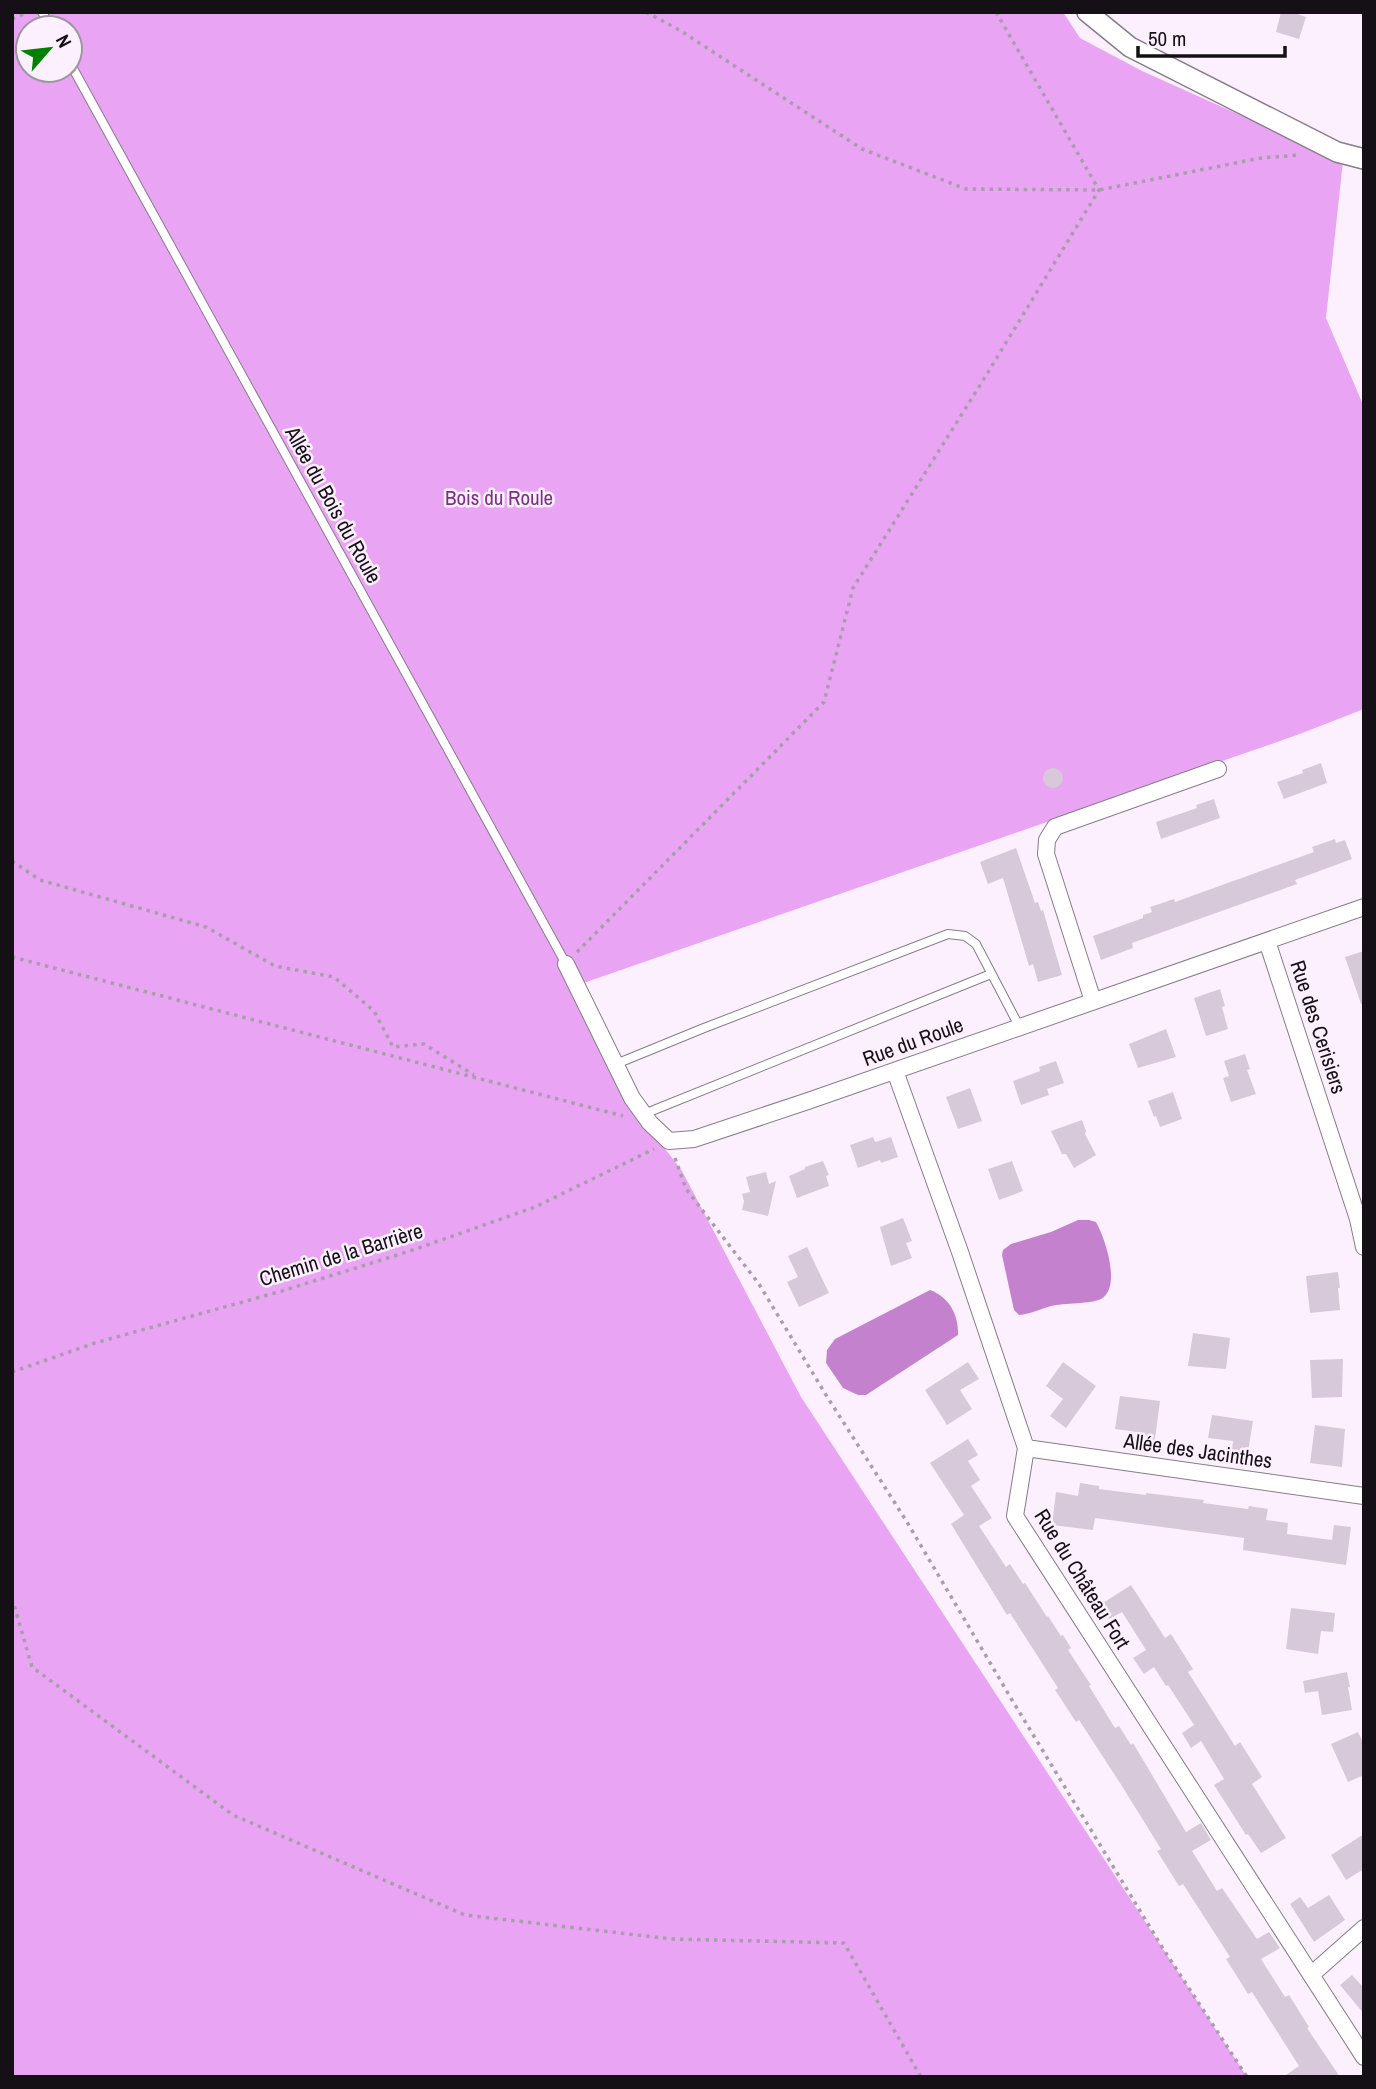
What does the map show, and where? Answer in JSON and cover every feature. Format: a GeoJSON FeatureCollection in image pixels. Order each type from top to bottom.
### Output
{"type":"FeatureCollection","features":[{"type":"Feature","properties":{"kind":"street"},"geometry":{"type":"LineString","coordinates":[[1087,12],[1091,18],[1130,47],[1337,152],[1364,159]]}},
{"type":"Feature","properties":{"kind":"street"},"geometry":{"type":"LineString","coordinates":[[1093,1001],[1046,854],[1047,840],[1055,827],[1218,769]]}},
{"type":"Feature","properties":{"kind":"street","name":"Rue du Roule"},"geometry":{"type":"LineString","coordinates":[[669,1141],[694,1139],[1364,907]]}},
{"type":"Feature","properties":{"kind":"street","name":"Rue des Cerisiers"},"geometry":{"type":"LineString","coordinates":[[1267,941],[1358,1219],[1364,1247]]}},
{"type":"Feature","properties":{"kind":"street"},"geometry":{"type":"LineString","coordinates":[[566,964],[632,1098],[647,1119],[669,1141]]}},
{"type":"Feature","properties":{"kind":"street","name":"Rue du Château Fort"},"geometry":{"type":"LineString","coordinates":[[895,1071],[1026,1448],[1015,1516],[1364,2057]]}},
{"type":"Feature","properties":{"kind":"street","name":"Allée des Jacinthes"},"geometry":{"type":"LineString","coordinates":[[1026,1448],[1364,1496]]}},
{"type":"Feature","properties":{"kind":"street"},"geometry":{"type":"LineString","coordinates":[[1311,1975],[1364,1928]]}},
{"type":"Feature","properties":{"kind":"lane","name":"Allée du Bois du Roule"},"geometry":{"type":"LineString","coordinates":[[82,84],[566,964]]}},
{"type":"Feature","properties":{"kind":"lane"},"geometry":{"type":"LineString","coordinates":[[616,1064],[948,934],[965,936],[976,944],[1019,1026]]}},
{"type":"Feature","properties":{"kind":"lane"},"geometry":{"type":"LineString","coordinates":[[647,1119],[992,974]]}},
{"type":"Feature","properties":{"kind":"path"},"geometry":{"type":"LineString","coordinates":[[12,19],[28,12]]}},
{"type":"Feature","properties":{"kind":"path"},"geometry":{"type":"LineString","coordinates":[[646,12],[681,31],[862,149],[966,189],[1099,190],[1261,158],[1337,152]]}},
{"type":"Feature","properties":{"kind":"path"},"geometry":{"type":"LineString","coordinates":[[996,12],[1099,190]]}},
{"type":"Feature","properties":{"kind":"path"},"geometry":{"type":"LineString","coordinates":[[566,964],[824,702],[853,588],[1099,190]]}},
{"type":"Feature","properties":{"kind":"path"},"geometry":{"type":"LineString","coordinates":[[12,860],[40,880],[205,927],[275,966],[334,977],[374,1012],[393,1047],[424,1044],[478,1078]]}},
{"type":"Feature","properties":{"kind":"path"},"geometry":{"type":"LineString","coordinates":[[12,957],[647,1119]]}},
{"type":"Feature","properties":{"kind":"path"},"geometry":{"type":"LineString","coordinates":[[669,1141],[686,1189],[759,1284],[914,1533],[1162,1947],[1247,2077]]}},
{"type":"Feature","properties":{"kind":"path","name":"Chemin de la Barrière"},"geometry":{"type":"LineString","coordinates":[[12,1372],[95,1343],[282,1292],[522,1212],[669,1141]]}},
{"type":"Feature","properties":{"kind":"path"},"geometry":{"type":"LineString","coordinates":[[12,1598],[32,1667],[233,1815],[466,1915],[671,1938],[844,1943],[921,2077]]}},
{"type":"Feature","properties":{"kind":"green space","name":"Bois du Roule"},"geometry":{"type":"Polygon","coordinates":[[[12,12],[1063,12],[1080,38],[1142,71],[1343,161],[1326,318],[1364,407],[1364,709],[1297,735],[572,987],[621,1091],[682,1171],[801,1397],[1247,2077],[12,2077],[12,12]]]}},
{"type":"Feature","properties":{"kind":"shaded area"},"geometry":{"type":"Polygon","coordinates":[[[1078,1220],[1096,1222],[1100,1229],[1110,1262],[1111,1274],[1107,1293],[1097,1301],[1051,1306],[1019,1315],[1014,1310],[1003,1250],[1011,1244],[1051,1232],[1078,1220]]]}},
{"type":"Feature","properties":{"kind":"shaded area"},"geometry":{"type":"Polygon","coordinates":[[[930,1290],[943,1297],[952,1308],[958,1335],[866,1395],[858,1395],[843,1388],[826,1363],[827,1350],[835,1339],[930,1290]]]}},
{"type":"Feature","properties":{"kind":"building"},"geometry":{"type":"Polygon","coordinates":[[[1281,12],[1306,17],[1299,39],[1276,32],[1281,12]]]}},
{"type":"Feature","properties":{"kind":"building"},"geometry":{"type":"Polygon","coordinates":[[[1321,763],[1327,783],[1284,799],[1277,782],[1321,763]]]}},
{"type":"Feature","properties":{"kind":"building"},"geometry":{"type":"Polygon","coordinates":[[[1053,768],[1060,771],[1063,778],[1060,785],[1053,788],[1046,785],[1043,778],[1046,771],[1053,768]]]}},
{"type":"Feature","properties":{"kind":"building"},"geometry":{"type":"Polygon","coordinates":[[[1214,799],[1220,818],[1161,839],[1156,822],[1214,799]]]}},
{"type":"Feature","properties":{"kind":"building"},"geometry":{"type":"Polygon","coordinates":[[[1335,839],[1336,843],[1345,840],[1352,859],[1295,880],[1297,884],[1132,943],[1133,948],[1101,960],[1093,936],[1143,918],[1143,915],[1152,912],[1150,907],[1174,899],[1175,902],[1314,852],[1312,847],[1335,839]]]}},
{"type":"Feature","properties":{"kind":"building"},"geometry":{"type":"Polygon","coordinates":[[[1016,848],[1035,903],[1038,902],[1041,911],[1043,910],[1062,975],[1038,982],[1033,964],[1029,966],[1003,878],[988,884],[980,862],[1016,848]]]}},
{"type":"Feature","properties":{"kind":"building"},"geometry":{"type":"Polygon","coordinates":[[[1364,951],[1364,1004],[1361,1004],[1345,957],[1364,951]]]}},
{"type":"Feature","properties":{"kind":"building"},"geometry":{"type":"Polygon","coordinates":[[[1220,989],[1228,1029],[1206,1036],[1194,998],[1220,989]]]}},
{"type":"Feature","properties":{"kind":"building"},"geometry":{"type":"Polygon","coordinates":[[[1166,1029],[1176,1057],[1138,1068],[1129,1044],[1166,1029]]]}},
{"type":"Feature","properties":{"kind":"building"},"geometry":{"type":"Polygon","coordinates":[[[1245,1054],[1250,1069],[1247,1070],[1256,1094],[1231,1102],[1223,1078],[1229,1076],[1224,1061],[1245,1054]]]}},
{"type":"Feature","properties":{"kind":"building"},"geometry":{"type":"Polygon","coordinates":[[[1056,1061],[1064,1083],[1047,1089],[1049,1095],[1021,1105],[1013,1081],[1040,1071],[1039,1067],[1056,1061]]]}},
{"type":"Feature","properties":{"kind":"building"},"geometry":{"type":"Polygon","coordinates":[[[970,1088],[982,1121],[958,1129],[946,1097],[970,1088]]]}},
{"type":"Feature","properties":{"kind":"building"},"geometry":{"type":"Polygon","coordinates":[[[1173,1092],[1182,1119],[1160,1127],[1148,1101],[1173,1092]]]}},
{"type":"Feature","properties":{"kind":"building"},"geometry":{"type":"Polygon","coordinates":[[[1082,1120],[1085,1134],[1096,1155],[1074,1168],[1066,1154],[1062,1154],[1051,1131],[1082,1120]]]}},
{"type":"Feature","properties":{"kind":"building"},"geometry":{"type":"Polygon","coordinates":[[[873,1137],[875,1142],[891,1137],[898,1157],[858,1168],[850,1145],[873,1137]]]}},
{"type":"Feature","properties":{"kind":"building"},"geometry":{"type":"Polygon","coordinates":[[[823,1161],[829,1175],[826,1176],[829,1186],[797,1198],[789,1176],[823,1161]]]}},
{"type":"Feature","properties":{"kind":"building"},"geometry":{"type":"Polygon","coordinates":[[[1012,1161],[1023,1191],[999,1200],[988,1169],[1012,1161]]]}},
{"type":"Feature","properties":{"kind":"building"},"geometry":{"type":"Polygon","coordinates":[[[766,1172],[769,1184],[776,1181],[768,1216],[742,1210],[742,1194],[750,1192],[746,1177],[766,1172]]]}},
{"type":"Feature","properties":{"kind":"building"},"geometry":{"type":"Polygon","coordinates":[[[903,1218],[912,1241],[906,1243],[912,1258],[891,1266],[880,1227],[903,1218]]]}},
{"type":"Feature","properties":{"kind":"building"},"geometry":{"type":"Polygon","coordinates":[[[807,1247],[829,1293],[799,1307],[787,1282],[798,1277],[788,1256],[807,1247]]]}},
{"type":"Feature","properties":{"kind":"building"},"geometry":{"type":"Polygon","coordinates":[[[1338,1272],[1340,1310],[1310,1313],[1306,1276],[1338,1272]]]}},
{"type":"Feature","properties":{"kind":"building"},"geometry":{"type":"Polygon","coordinates":[[[1193,1333],[1230,1338],[1226,1369],[1188,1366],[1193,1333]]]}},
{"type":"Feature","properties":{"kind":"building"},"geometry":{"type":"Polygon","coordinates":[[[1343,1359],[1342,1397],[1312,1398],[1310,1360],[1343,1359]]]}},
{"type":"Feature","properties":{"kind":"building"},"geometry":{"type":"Polygon","coordinates":[[[968,1362],[979,1379],[960,1390],[972,1409],[947,1425],[925,1390],[968,1362]]]}},
{"type":"Feature","properties":{"kind":"building"},"geometry":{"type":"Polygon","coordinates":[[[1063,1362],[1096,1386],[1066,1428],[1050,1416],[1063,1399],[1046,1386],[1063,1362]]]}},
{"type":"Feature","properties":{"kind":"building"},"geometry":{"type":"Polygon","coordinates":[[[1120,1396],[1160,1401],[1154,1446],[1136,1443],[1137,1432],[1115,1429],[1120,1396]]]}},
{"type":"Feature","properties":{"kind":"building"},"geometry":{"type":"Polygon","coordinates":[[[1212,1415],[1253,1421],[1247,1458],[1231,1456],[1233,1441],[1208,1438],[1212,1415]]]}},
{"type":"Feature","properties":{"kind":"building"},"geometry":{"type":"Polygon","coordinates":[[[1315,1425],[1345,1429],[1342,1467],[1310,1463],[1315,1425]]]}},
{"type":"Feature","properties":{"kind":"building"},"geometry":{"type":"Polygon","coordinates":[[[968,1439],[978,1455],[968,1461],[980,1480],[971,1486],[992,1518],[979,1526],[1006,1567],[1010,1564],[1061,1636],[1063,1635],[1071,1648],[1068,1650],[1115,1728],[1119,1726],[1131,1745],[1133,1743],[1186,1832],[1201,1823],[1211,1840],[1192,1851],[1217,1891],[1222,1888],[1257,1939],[1269,1932],[1280,1948],[1261,1959],[1285,1997],[1289,1995],[1309,2027],[1307,2028],[1340,2077],[1283,2077],[1299,2066],[1252,1992],[1248,1994],[1226,1959],[1230,1957],[1183,1884],[1179,1886],[1157,1851],[1161,1849],[1120,1783],[1079,1720],[1076,1722],[1055,1690],[1058,1688],[1010,1613],[1007,1615],[951,1524],[964,1515],[930,1463],[968,1439]]]}},
{"type":"Feature","properties":{"kind":"building"},"geometry":{"type":"Polygon","coordinates":[[[1080,1483],[1099,1486],[1099,1489],[1204,1500],[1203,1503],[1248,1509],[1249,1506],[1268,1509],[1266,1520],[1288,1523],[1287,1534],[1332,1540],[1334,1525],[1351,1527],[1346,1565],[1243,1550],[1244,1538],[1095,1518],[1093,1530],[1052,1525],[1056,1492],[1078,1496],[1080,1483]]]}},
{"type":"Feature","properties":{"kind":"building"},"geometry":{"type":"Polygon","coordinates":[[[1131,1585],[1165,1638],[1171,1634],[1193,1669],[1188,1672],[1235,1746],[1240,1742],[1262,1777],[1252,1784],[1286,1838],[1261,1853],[1248,1834],[1246,1835],[1214,1785],[1224,1779],[1201,1741],[1191,1748],[1182,1733],[1194,1725],[1168,1685],[1166,1686],[1154,1667],[1144,1674],[1133,1658],[1146,1650],[1122,1612],[1109,1619],[1100,1605],[1131,1585]]]}},
{"type":"Feature","properties":{"kind":"building"},"geometry":{"type":"Polygon","coordinates":[[[1291,1608],[1335,1613],[1333,1632],[1321,1631],[1318,1654],[1286,1649],[1291,1608]]]}},
{"type":"Feature","properties":{"kind":"building"},"geometry":{"type":"Polygon","coordinates":[[[1347,1672],[1352,1710],[1322,1715],[1318,1691],[1305,1693],[1303,1681],[1347,1672]]]}},
{"type":"Feature","properties":{"kind":"building"},"geometry":{"type":"Polygon","coordinates":[[[1358,1732],[1364,1744],[1364,1775],[1348,1782],[1331,1744],[1358,1732]]]}},
{"type":"Feature","properties":{"kind":"building"},"geometry":{"type":"Polygon","coordinates":[[[1364,1834],[1364,1869],[1346,1880],[1331,1855],[1364,1834]]]}},
{"type":"Feature","properties":{"kind":"building"},"geometry":{"type":"Polygon","coordinates":[[[1329,1895],[1345,1920],[1314,1942],[1290,1904],[1300,1897],[1308,1908],[1329,1895]]]}},
{"type":"Feature","properties":{"kind":"building"},"geometry":{"type":"Polygon","coordinates":[[[1352,1975],[1364,1988],[1364,2014],[1340,1985],[1352,1975]]]}}]}
